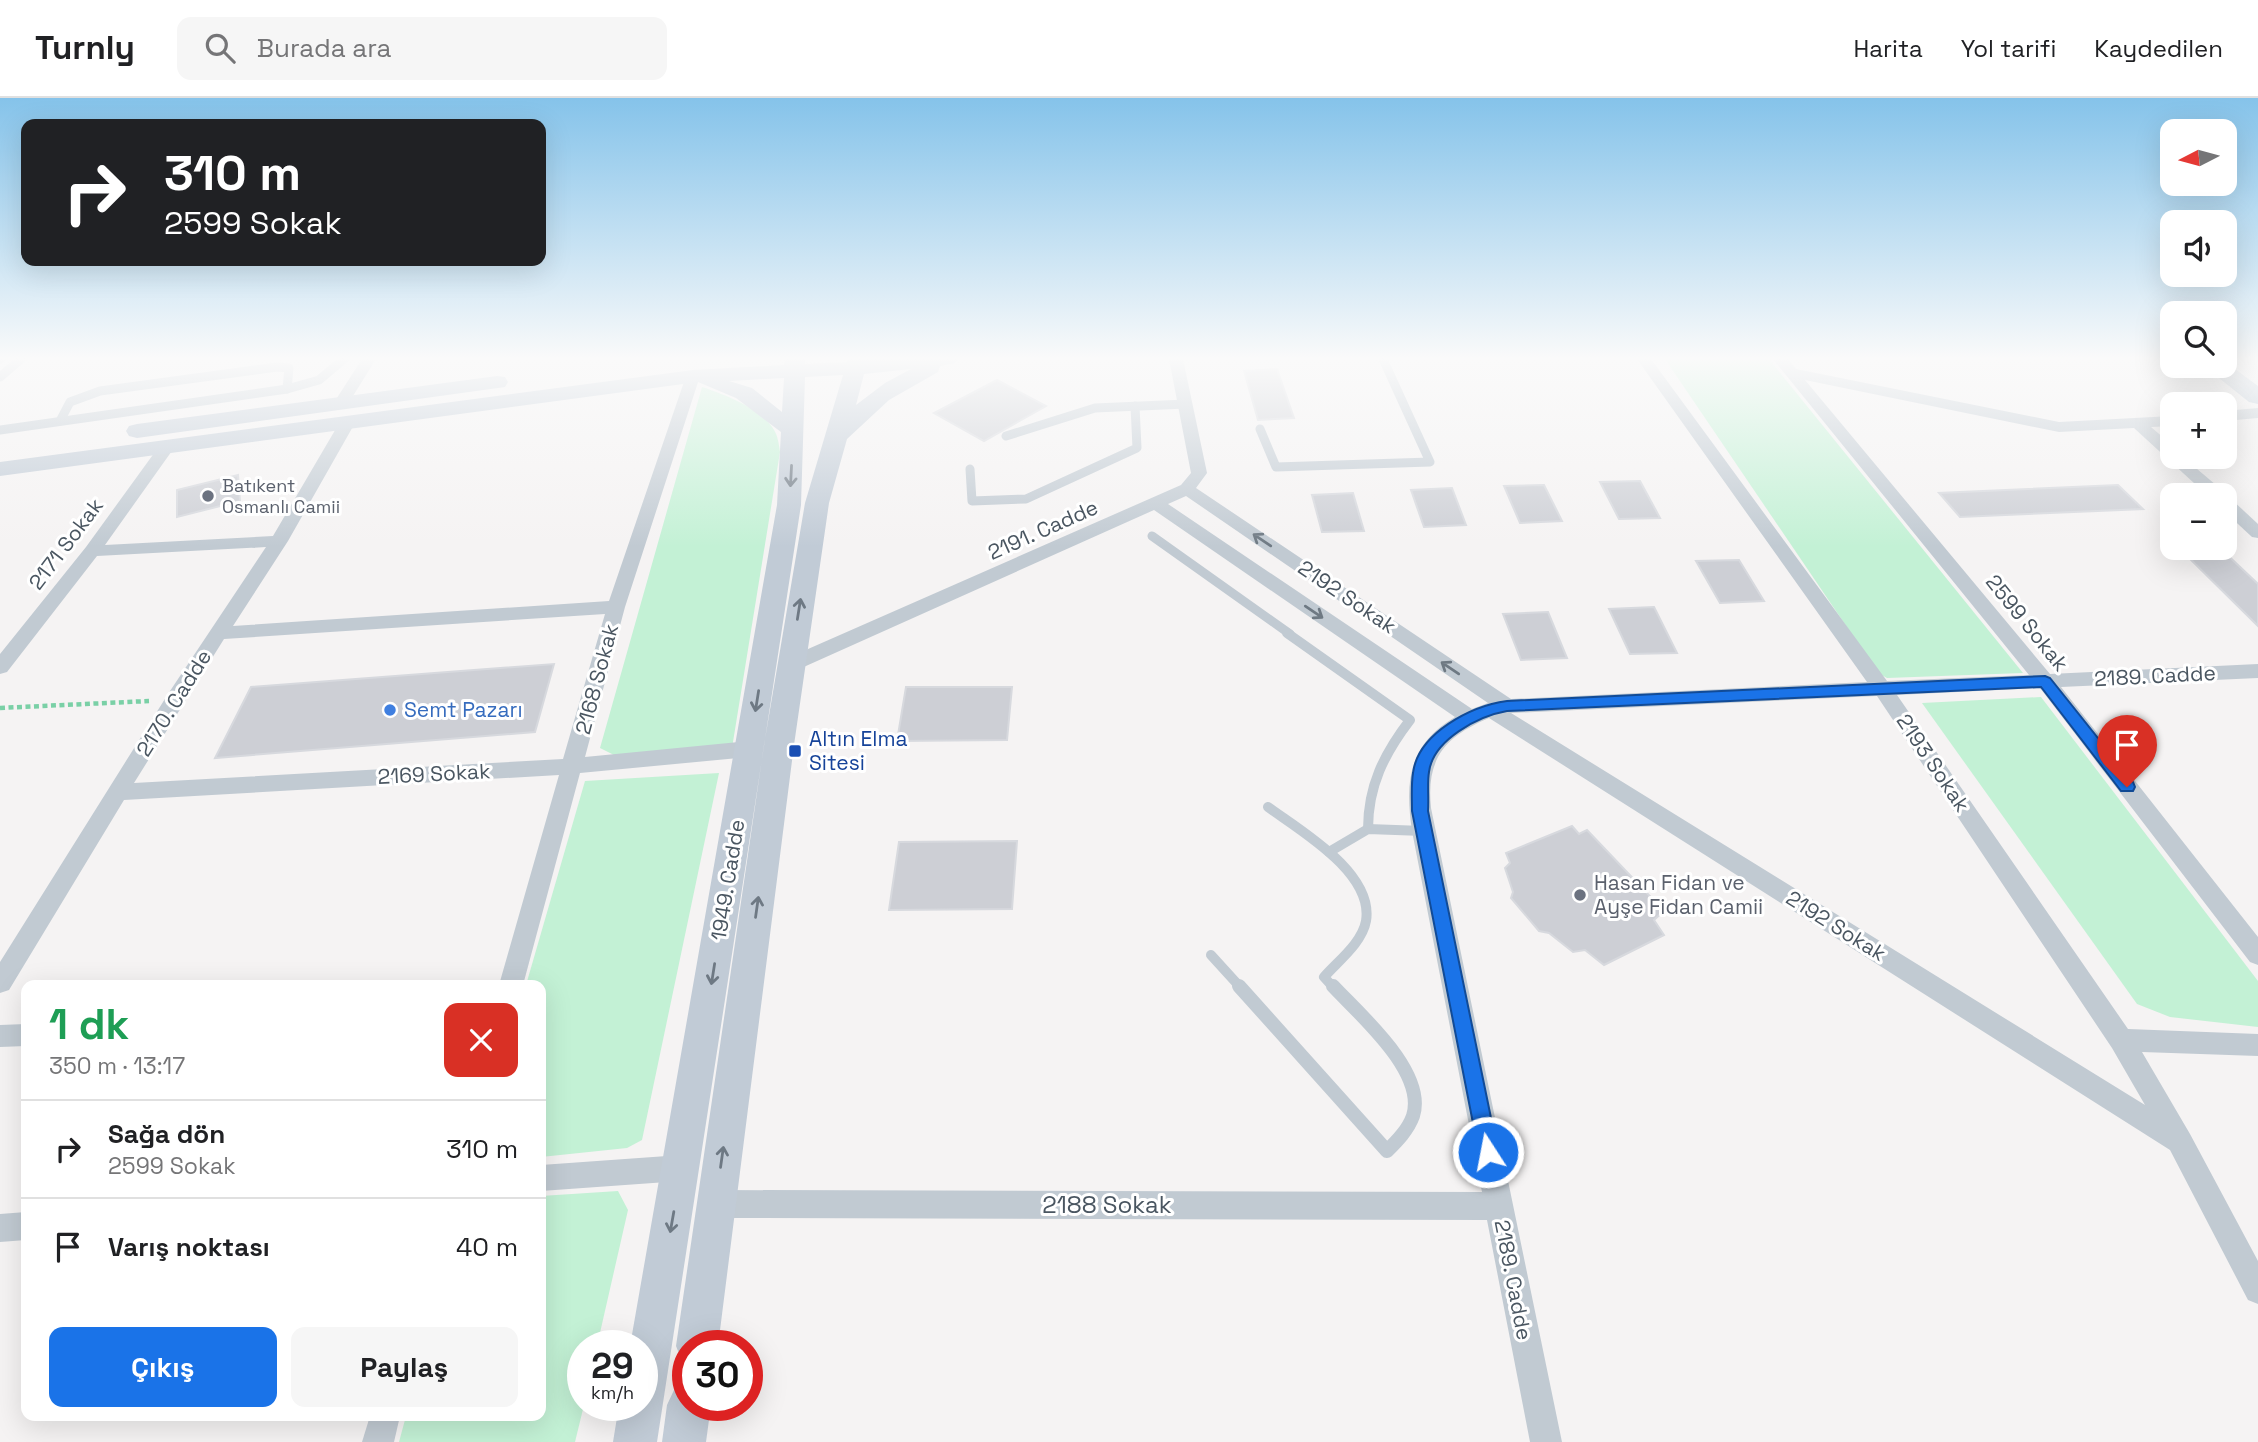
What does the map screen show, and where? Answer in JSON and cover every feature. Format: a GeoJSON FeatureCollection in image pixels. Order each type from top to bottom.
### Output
{"type":"FeatureCollection","features":[{"type":"Feature","properties":{"kind":"street"},"geometry":{"type":"LineString","coordinates":[[0,451],[201,422]]}},
{"type":"Feature","properties":{"kind":"street"},"geometry":{"type":"LineString","coordinates":[[0,470],[355,422]]}},
{"type":"Feature","properties":{"kind":"street","name":"2168 Sokak"},"geometry":{"type":"LineString","coordinates":[[512,980],[616,607],[671,422]]}},
{"type":"Feature","properties":{"kind":"street"},"geometry":{"type":"LineString","coordinates":[[780,422],[793,432]]}},
{"type":"Feature","properties":{"kind":"street","name":"1949. Cadde"},"geometry":{"type":"LineString","coordinates":[[654,1330],[789,505],[793,422]]}},
{"type":"Feature","properties":{"kind":"street","name":"1949. Cadde"},"geometry":{"type":"LineString","coordinates":[[699,1330],[790,665],[817,503],[839,422]]}},
{"type":"Feature","properties":{"kind":"street"},"geometry":{"type":"LineString","coordinates":[[832,442],[850,422]]}},
{"type":"Feature","properties":{"kind":"street"},"geometry":{"type":"LineString","coordinates":[[1187,489],[1199,473],[1189,422]]}},
{"type":"Feature","properties":{"kind":"street","name":"2193 Sokak"},"geometry":{"type":"LineString","coordinates":[[1689,422],[1881,687],[2121,1040],[2181,1143],[2258,1290]]}},
{"type":"Feature","properties":{"kind":"street","name":"2599 Sokak"},"geometry":{"type":"LineString","coordinates":[[1832,422],[2045,681],[2258,955]]}},
{"type":"Feature","properties":{"kind":"street"},"geometry":{"type":"LineString","coordinates":[[2036,422],[2059,427],[2160,422]]}},
{"type":"Feature","properties":{"kind":"street","name":"2170. Cadde"},"geometry":{"type":"LineString","coordinates":[[0,983],[176,699],[279,541],[347,423]]}},
{"type":"Feature","properties":{"kind":"street"},"geometry":{"type":"LineString","coordinates":[[2138,423],[2160,444]]}},
{"type":"Feature","properties":{"kind":"street","name":"2171 Sokak"},"geometry":{"type":"LineString","coordinates":[[0,667],[92,551],[166,448]]}},
{"type":"Feature","properties":{"kind":"street"},"geometry":{"type":"LineString","coordinates":[[2188,469],[2203,483]]}},
{"type":"Feature","properties":{"kind":"street","name":"2191. Cadde"},"geometry":{"type":"LineString","coordinates":[[790,665],[1187,489]]}},
{"type":"Feature","properties":{"kind":"street","name":"2192 Sokak"},"geometry":{"type":"LineString","coordinates":[[1187,489],[1489,711]]}},
{"type":"Feature","properties":{"kind":"street","name":"2192 Sokak"},"geometry":{"type":"LineString","coordinates":[[1157,504],[2181,1143]]}},
{"type":"Feature","properties":{"kind":"street"},"geometry":{"type":"LineString","coordinates":[[2237,514],[2258,533]]}},
{"type":"Feature","properties":{"kind":"street"},"geometry":{"type":"LineString","coordinates":[[92,551],[279,541]]}},
{"type":"Feature","properties":{"kind":"street"},"geometry":{"type":"LineString","coordinates":[[218,633],[616,607]]}},
{"type":"Feature","properties":{"kind":"street","name":"2189. Cadde"},"geometry":{"type":"LineString","coordinates":[[1546,1442],[1423,831],[1421,770],[1435,742],[1489,711],[1881,687],[2258,671]]}},
{"type":"Feature","properties":{"kind":"street","name":"2169 Sokak"},"geometry":{"type":"LineString","coordinates":[[119,792],[573,766],[749,749]]}},
{"type":"Feature","properties":{"kind":"street"},"geometry":{"type":"LineString","coordinates":[[0,1037],[21,1035]]}},
{"type":"Feature","properties":{"kind":"street"},"geometry":{"type":"LineString","coordinates":[[2121,1040],[2258,1045]]}},
{"type":"Feature","properties":{"kind":"street"},"geometry":{"type":"LineString","coordinates":[[546,1178],[681,1168]]}},
{"type":"Feature","properties":{"kind":"street","name":"2188 Sokak"},"geometry":{"type":"LineString","coordinates":[[716,1204],[1498,1206]]}},
{"type":"Feature","properties":{"kind":"street"},"geometry":{"type":"LineString","coordinates":[[0,1228],[21,1226]]}},
{"type":"Feature","properties":{"kind":"street"},"geometry":{"type":"LineString","coordinates":[[378,1442],[384,1421]]}},
{"type":"Feature","properties":{"kind":"street"},"geometry":{"type":"LineString","coordinates":[[635,1442],[638,1421]]}},
{"type":"Feature","properties":{"kind":"street"},"geometry":{"type":"LineString","coordinates":[[684,1442],[687,1421]]}},
{"type":"Feature","properties":{"kind":"lane"},"geometry":{"type":"LineString","coordinates":[[0,430],[55,422]]}},
{"type":"Feature","properties":{"kind":"lane"},"geometry":{"type":"LineString","coordinates":[[1006,436],[1051,422]]}},
{"type":"Feature","properties":{"kind":"lane"},"geometry":{"type":"LineString","coordinates":[[970,469],[972,501],[1026,499],[1138,448],[1136,422]]}},
{"type":"Feature","properties":{"kind":"lane"},"geometry":{"type":"LineString","coordinates":[[1260,429],[1276,467],[1430,461],[1412,422]]}},
{"type":"Feature","properties":{"kind":"lane"},"geometry":{"type":"LineString","coordinates":[[1152,536],[1410,720],[1380,762],[1372,781],[1368,829]]}},
{"type":"Feature","properties":{"kind":"lane"},"geometry":{"type":"LineString","coordinates":[[1211,955],[1387,1152],[1409,1124],[1414,1112],[1413,1084],[1399,1059],[1324,977],[1360,934],[1367,910],[1360,885],[1329,852],[1268,807]]}},
{"type":"Feature","properties":{"kind":"lane"},"geometry":{"type":"LineString","coordinates":[[1329,852],[1368,829],[1423,831]]}},
{"type":"Feature","properties":{"kind":"path"},"geometry":{"type":"LineString","coordinates":[[0,708],[176,699]]}},
{"type":"Feature","properties":{"kind":"green space"},"geometry":{"type":"Polygon","coordinates":[[[692,422],[769,422],[775,432],[780,452],[732,748],[618,757],[600,748],[692,422]]]}},
{"type":"Feature","properties":{"kind":"green space"},"geometry":{"type":"Polygon","coordinates":[[[1708,422],[1820,422],[2023,673],[1887,678],[1878,673],[1708,422]]]}},
{"type":"Feature","properties":{"kind":"green space"},"geometry":{"type":"Polygon","coordinates":[[[2041,697],[2258,981],[2258,1027],[2170,1017],[2137,1004],[1922,703],[2041,697]]]}},
{"type":"Feature","properties":{"kind":"green space"},"geometry":{"type":"Polygon","coordinates":[[[719,773],[642,1140],[627,1148],[546,1156],[546,980],[527,980],[585,781],[719,773]]]}},
{"type":"Feature","properties":{"kind":"green space"},"geometry":{"type":"Polygon","coordinates":[[[618,1191],[628,1210],[601,1330],[567,1330],[567,1421],[580,1421],[575,1442],[399,1442],[405,1421],[546,1421],[546,1196],[618,1191]]]}},
{"type":"Feature","properties":{"kind":"building"},"geometry":{"type":"Polygon","coordinates":[[[950,422],[1018,422],[984,441],[950,422]]]}},
{"type":"Feature","properties":{"kind":"building","name":"Batıkent Osmanlı Camii"},"geometry":{"type":"Polygon","coordinates":[[[238,475],[240,501],[177,517],[177,490],[238,475]]]}},
{"type":"Feature","properties":{"kind":"building"},"geometry":{"type":"Polygon","coordinates":[[[1640,481],[1660,518],[1619,519],[1600,482],[1640,481]]]}},
{"type":"Feature","properties":{"kind":"building"},"geometry":{"type":"Polygon","coordinates":[[[1544,485],[1562,521],[1520,523],[1504,486],[1544,485]]]}},
{"type":"Feature","properties":{"kind":"building"},"geometry":{"type":"Polygon","coordinates":[[[2118,485],[2143,509],[1960,517],[1939,493],[2118,485]]]}},
{"type":"Feature","properties":{"kind":"building"},"geometry":{"type":"Polygon","coordinates":[[[1452,488],[1466,525],[1424,527],[1411,490],[1452,488]]]}},
{"type":"Feature","properties":{"kind":"building"},"geometry":{"type":"Polygon","coordinates":[[[1353,493],[1364,531],[1322,532],[1312,495],[1353,493]]]}},
{"type":"Feature","properties":{"kind":"building"},"geometry":{"type":"Polygon","coordinates":[[[1739,560],[1764,601],[1720,603],[1696,561],[1739,560]]]}},
{"type":"Feature","properties":{"kind":"building"},"geometry":{"type":"Polygon","coordinates":[[[2191,560],[2233,560],[2258,584],[2258,626],[2191,560]]]}},
{"type":"Feature","properties":{"kind":"building"},"geometry":{"type":"Polygon","coordinates":[[[1654,607],[1677,653],[1630,654],[1609,609],[1654,607]]]}},
{"type":"Feature","properties":{"kind":"building"},"geometry":{"type":"Polygon","coordinates":[[[1548,612],[1567,658],[1521,660],[1503,614],[1548,612]]]}},
{"type":"Feature","properties":{"kind":"building","name":"Semt Pazarı"},"geometry":{"type":"Polygon","coordinates":[[[554,664],[535,732],[215,758],[251,687],[554,664]]]}},
{"type":"Feature","properties":{"kind":"building"},"geometry":{"type":"Polygon","coordinates":[[[906,687],[1012,687],[1007,740],[897,741],[906,687]]]}},
{"type":"Feature","properties":{"kind":"building","name":"Hasan Fidan ve Ayşe Fidan Camii"},"geometry":{"type":"Polygon","coordinates":[[[1572,826],[1579,834],[1587,830],[1664,911],[1654,920],[1664,935],[1604,965],[1585,950],[1573,952],[1549,933],[1539,931],[1511,898],[1513,892],[1505,868],[1510,863],[1506,853],[1572,826]]]}},
{"type":"Feature","properties":{"kind":"building"},"geometry":{"type":"Polygon","coordinates":[[[1017,841],[1012,909],[889,910],[899,842],[1017,841]]]}},
{"type":"Feature","properties":{"kind":"place","name":"Batıkent Osmanlı Camii"},"geometry":{"type":"Point","coordinates":[208,496]}},
{"type":"Feature","properties":{"kind":"place","name":"Semt Pazarı"},"geometry":{"type":"Point","coordinates":[390,710]}},
{"type":"Feature","properties":{"kind":"place","name":"Altın Elma Sitesi"},"geometry":{"type":"Point","coordinates":[795,751]}},
{"type":"Feature","properties":{"kind":"place","name":"Hasan Fidan ve Ayşe Fidan Camii"},"geometry":{"type":"Point","coordinates":[1580,895]}},
{"type":"Feature","properties":{"kind":"route"},"geometry":{"type":"LineString","coordinates":[[1488,1152],[1420,811],[1421,770],[1435,742],[1462,722],[1490,709],[1507,706],[2045,681],[2127,787]]}}]}
